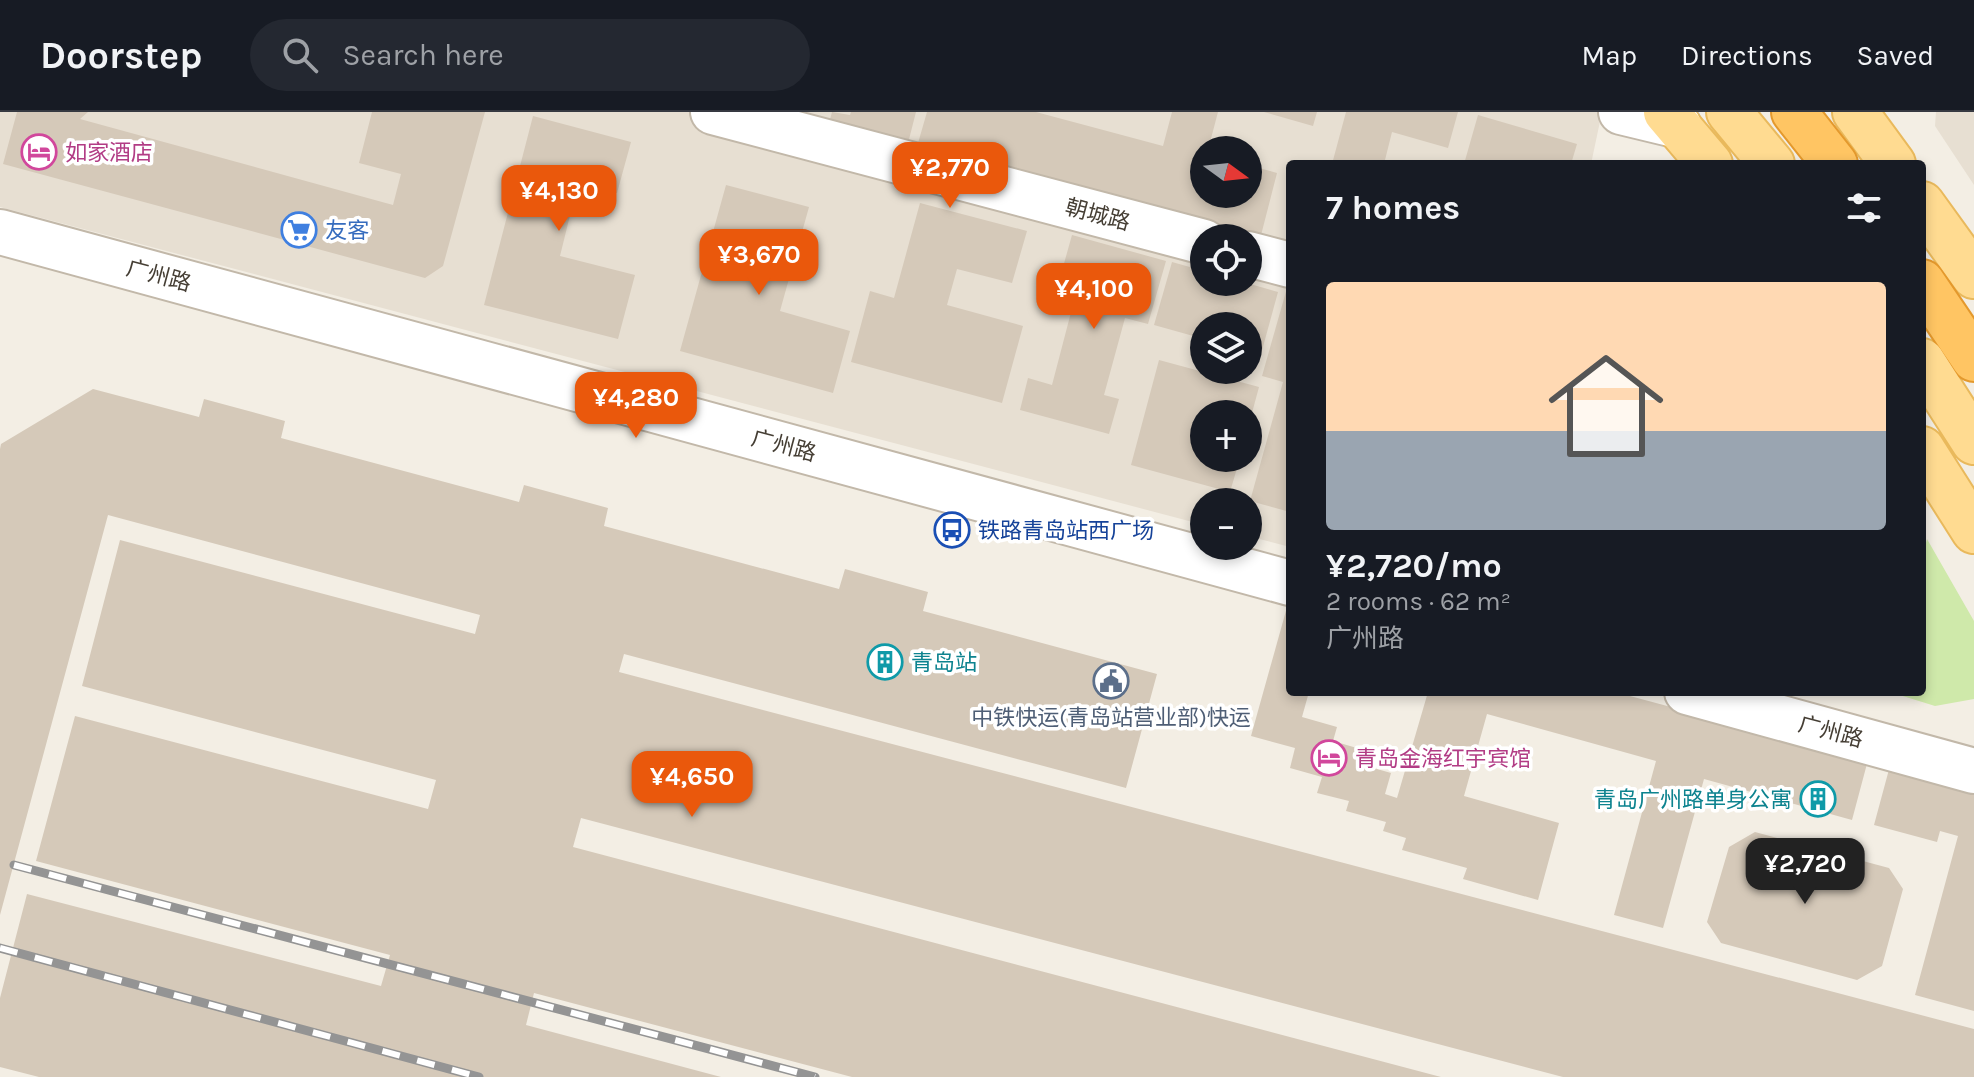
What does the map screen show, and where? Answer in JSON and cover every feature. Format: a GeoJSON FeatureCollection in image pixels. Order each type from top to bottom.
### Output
{"type":"FeatureCollection","features":[{"type":"Feature","properties":{"kind":"highway"},"geometry":{"type":"LineString","coordinates":[[1794,112],[1832,160]]}},
{"type":"Feature","properties":{"kind":"highway"},"geometry":{"type":"LineString","coordinates":[[1927,289],[1974,359]]}},
{"type":"Feature","properties":{"kind":"main road"},"geometry":{"type":"LineString","coordinates":[[1729,112],[1769,160]]}},
{"type":"Feature","properties":{"kind":"main road"},"geometry":{"type":"LineString","coordinates":[[1855,112],[1890,160]]}},
{"type":"Feature","properties":{"kind":"main road"},"geometry":{"type":"LineString","coordinates":[[1673,119],[1707,160]]}},
{"type":"Feature","properties":{"kind":"main road"},"geometry":{"type":"LineString","coordinates":[[1926,210],[1974,276]]}},
{"type":"Feature","properties":{"kind":"main road"},"geometry":{"type":"LineString","coordinates":[[1926,367],[1974,442]]}},
{"type":"Feature","properties":{"kind":"main road"},"geometry":{"type":"LineString","coordinates":[[1926,455],[1974,531]]}},
{"type":"Feature","properties":{"kind":"street","name":"朝城路"},"geometry":{"type":"LineString","coordinates":[[713,112],[1190,238]]}},
{"type":"Feature","properties":{"kind":"street"},"geometry":{"type":"LineString","coordinates":[[1621,112],[1673,119]]}},
{"type":"Feature","properties":{"kind":"street","name":"广州路"},"geometry":{"type":"LineString","coordinates":[[0,232],[1286,582]]}},
{"type":"Feature","properties":{"kind":"street"},"geometry":{"type":"LineString","coordinates":[[1262,258],[1286,264]]}},
{"type":"Feature","properties":{"kind":"street","name":"广州路"},"geometry":{"type":"LineString","coordinates":[[1702,696],[1974,771]]}},
{"type":"Feature","properties":{"kind":"shaded area"},"geometry":{"type":"Polygon","coordinates":[[[0,112],[1602,112],[1592,160],[1286,160],[1286,546],[1262,540],[1262,488],[1190,488],[1190,521],[0,207],[0,112]]]}},
{"type":"Feature","properties":{"kind":"shaded area"},"geometry":{"type":"Polygon","coordinates":[[[1936,112],[1974,112],[1974,185],[1935,126],[1936,112]]]}},
{"type":"Feature","properties":{"kind":"green space"},"geometry":{"type":"Polygon","coordinates":[[[1927,539],[1974,621],[1974,699],[1935,706],[1903,696],[1926,696],[1927,539]]]}},
{"type":"Feature","properties":{"kind":"building"},"geometry":{"type":"Polygon","coordinates":[[[17,112],[88,112],[80,119],[393,205],[401,174],[359,163],[372,112],[485,112],[443,266],[425,278],[3,164],[17,112]]]}},
{"type":"Feature","properties":{"kind":"building"},"geometry":{"type":"Polygon","coordinates":[[[832,112],[850,115],[851,112],[916,112],[906,151],[827,131],[832,112]]]}},
{"type":"Feature","properties":{"kind":"building"},"geometry":{"type":"Polygon","coordinates":[[[927,112],[1036,112],[1163,146],[1172,112],[1218,112],[1212,136],[1190,136],[1190,208],[1262,208],[1262,169],[1277,173],[1262,231],[1262,224],[1190,224],[916,150],[927,112]]]}},
{"type":"Feature","properties":{"kind":"building"},"geometry":{"type":"Polygon","coordinates":[[[1264,112],[1317,112],[1313,126],[1264,112]]]}},
{"type":"Feature","properties":{"kind":"building"},"geometry":{"type":"Polygon","coordinates":[[[1346,112],[1458,112],[1448,148],[1392,132],[1385,160],[1333,160],[1346,112]]]}},
{"type":"Feature","properties":{"kind":"building"},"geometry":{"type":"Polygon","coordinates":[[[1478,115],[1577,144],[1572,160],[1465,160],[1478,115]]]}},
{"type":"Feature","properties":{"kind":"building"},"geometry":{"type":"Polygon","coordinates":[[[533,116],[631,142],[617,193],[578,183],[560,256],[635,275],[618,339],[484,305],[533,116]]]}},
{"type":"Feature","properties":{"kind":"building"},"geometry":{"type":"Polygon","coordinates":[[[726,185],[809,207],[780,311],[850,331],[833,393],[680,351],[726,185]]]}},
{"type":"Feature","properties":{"kind":"building"},"geometry":{"type":"Polygon","coordinates":[[[920,203],[1027,231],[1012,283],[957,269],[947,305],[1023,326],[1002,403],[851,362],[870,291],[894,298],[920,203]]]}},
{"type":"Feature","properties":{"kind":"building"},"geometry":{"type":"Polygon","coordinates":[[[1072,235],[1166,261],[1148,324],[1125,318],[1104,395],[1119,399],[1109,434],[1020,410],[1028,378],[1052,385],[1075,297],[1056,292],[1072,235]]]}},
{"type":"Feature","properties":{"kind":"building"},"geometry":{"type":"Polygon","coordinates":[[[1172,262],[1190,267],[1190,296],[1262,296],[1262,287],[1278,292],[1262,350],[1262,312],[1190,312],[1190,335],[1154,325],[1172,262]]]}},
{"type":"Feature","properties":{"kind":"building"},"geometry":{"type":"Polygon","coordinates":[[[1286,292],[1286,511],[1262,504],[1262,488],[1254,488],[1258,472],[1262,472],[1262,458],[1283,382],[1262,376],[1286,292]]]}},
{"type":"Feature","properties":{"kind":"building"},"geometry":{"type":"Polygon","coordinates":[[[1159,360],[1190,368],[1190,384],[1248,384],[1259,387],[1255,400],[1190,400],[1190,472],[1236,472],[1231,488],[1215,488],[1131,465],[1159,360]]]}},
{"type":"Feature","properties":{"kind":"building"},"geometry":{"type":"Polygon","coordinates":[[[93,389],[199,417],[204,399],[285,421],[281,438],[519,502],[524,485],[608,508],[604,526],[839,589],[845,569],[928,592],[923,611],[1157,674],[1126,788],[624,654],[619,672],[1974,1029],[1974,1077],[1563,1077],[581,818],[573,847],[1441,1077],[852,1077],[534,993],[526,1025],[721,1077],[39,1077],[0,1067],[0,998],[27,894],[381,986],[390,955],[36,861],[75,716],[428,809],[436,780],[82,686],[120,540],[475,634],[480,615],[108,515],[0,915],[0,449],[1,444],[93,389]]]}},
{"type":"Feature","properties":{"kind":"building"},"geometry":{"type":"Polygon","coordinates":[[[1286,611],[1286,696],[1308,696],[1302,717],[1337,727],[1333,741],[1367,751],[1363,765],[1391,773],[1385,794],[1397,798],[1427,696],[1630,696],[1868,760],[1852,820],[1704,779],[1663,928],[1614,915],[1656,761],[1487,714],[1464,796],[1559,823],[1538,900],[1463,879],[1467,868],[1402,850],[1406,838],[1383,831],[1386,822],[1346,811],[1349,801],[1317,793],[1322,777],[1290,768],[1295,748],[1251,736],[1286,611]]]}},
{"type":"Feature","properties":{"kind":"building"},"geometry":{"type":"Polygon","coordinates":[[[1891,762],[1974,785],[1974,1011],[1915,995],[1958,836],[1940,831],[1937,842],[1874,825],[1891,762]]]}},
{"type":"Feature","properties":{"kind":"building"},"geometry":{"type":"Polygon","coordinates":[[[1755,832],[1889,868],[1903,889],[1882,966],[1857,980],[1721,943],[1707,922],[1729,847],[1755,832]]]}},
{"type":"Feature","properties":{"kind":"railway"},"geometry":{"type":"LineString","coordinates":[[14,865],[815,1077]]}},
{"type":"Feature","properties":{"kind":"railway"},"geometry":{"type":"LineString","coordinates":[[0,948],[479,1077]]}},
{"type":"Feature","properties":{"kind":"place","name":"如家酒店"},"geometry":{"type":"Point","coordinates":[39,152]}},
{"type":"Feature","properties":{"kind":"place","name":"友客"},"geometry":{"type":"Point","coordinates":[299,230]}},
{"type":"Feature","properties":{"kind":"place","name":"铁路青岛站西广场"},"geometry":{"type":"Point","coordinates":[952,530]}},
{"type":"Feature","properties":{"kind":"place","name":"青岛站"},"geometry":{"type":"Point","coordinates":[885,662]}},
{"type":"Feature","properties":{"kind":"place","name":"中铁快运(青岛站营业部)快运"},"geometry":{"type":"Point","coordinates":[1111,681]}},
{"type":"Feature","properties":{"kind":"place","name":"青岛金海红宇宾馆"},"geometry":{"type":"Point","coordinates":[1329,758]}},
{"type":"Feature","properties":{"kind":"place","name":"青岛广州路单身公寓"},"geometry":{"type":"Point","coordinates":[1818,799]}}]}
